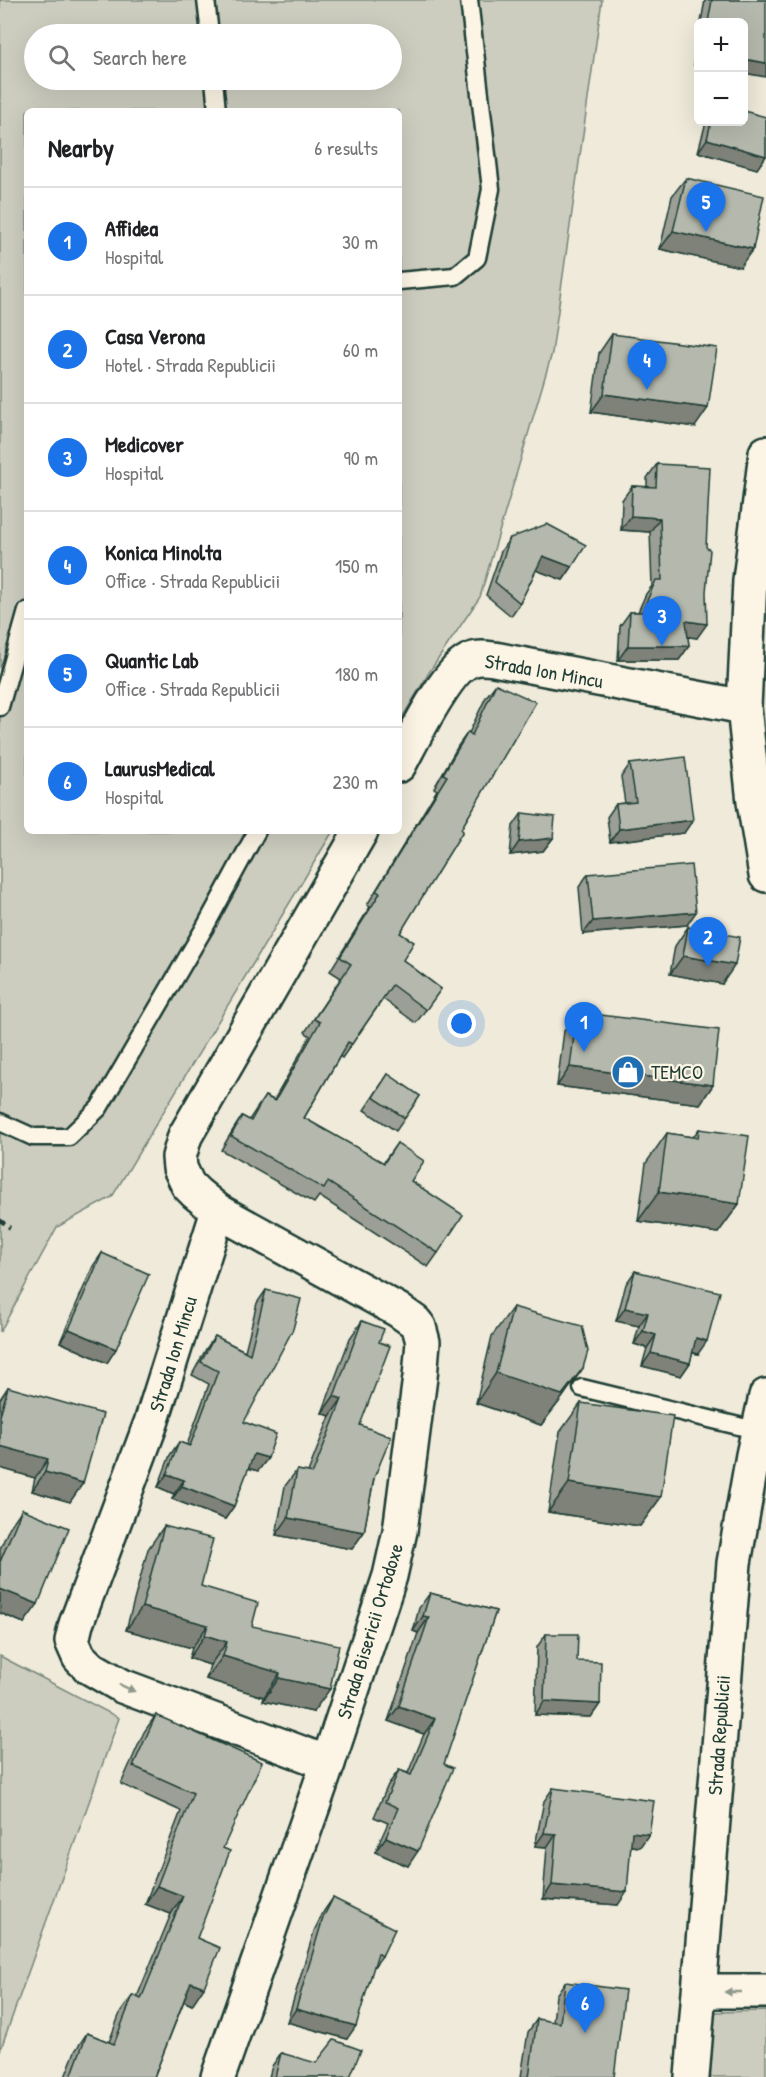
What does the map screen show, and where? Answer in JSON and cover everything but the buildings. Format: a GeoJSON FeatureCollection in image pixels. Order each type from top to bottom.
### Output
{"type":"FeatureCollection","features":[{"type":"Feature","properties":{"kind":"street"},"geometry":{"type":"LineString","coordinates":[[766,453],[750,580],[744,707],[754,802],[766,875]]}},
{"type":"Feature","properties":{"kind":"street","name":"Strada Ion Mincu"},"geometry":{"type":"LineString","coordinates":[[402,760],[448,680],[464,663],[477,659],[494,659],[744,707]]}},
{"type":"Feature","properties":{"kind":"street"},"geometry":{"type":"LineString","coordinates":[[218,1211],[188,1185],[183,1177],[179,1158],[185,1136],[359,834]]}},
{"type":"Feature","properties":{"kind":"street","name":"Strada Ion Mincu"},"geometry":{"type":"LineString","coordinates":[[218,1211],[152,1423],[76,1624],[72,1641],[78,1657],[103,1676],[145,1696],[328,1763]]}},
{"type":"Feature","properties":{"kind":"street","name":"Strada Bisericii Ortodoxe"},"geometry":{"type":"LineString","coordinates":[[218,1211],[398,1310],[415,1322],[422,1335],[420,1377],[400,1531],[390,1576],[328,1763],[218,2077]]}},
{"type":"Feature","properties":{"kind":"street","name":"Strada Republicii"},"geometry":{"type":"LineString","coordinates":[[692,2077],[734,1563],[766,1396]]}},
{"type":"Feature","properties":{"kind":"street"},"geometry":{"type":"LineString","coordinates":[[700,1991],[766,1991]]}},
{"type":"Feature","properties":{"kind":"lane"},"geometry":{"type":"LineString","coordinates":[[206,0],[209,24]]}},
{"type":"Feature","properties":{"kind":"lane"},"geometry":{"type":"LineString","coordinates":[[402,281],[455,276],[477,258],[491,189],[469,0]]}},
{"type":"Feature","properties":{"kind":"lane"},"geometry":{"type":"LineString","coordinates":[[215,90],[217,108]]}},
{"type":"Feature","properties":{"kind":"lane"},"geometry":{"type":"LineString","coordinates":[[0,707],[24,622]]}},
{"type":"Feature","properties":{"kind":"lane"},"geometry":{"type":"LineString","coordinates":[[0,1122],[33,1137],[69,1137],[99,1108],[205,927],[255,834]]}},
{"type":"Feature","properties":{"kind":"lane"},"geometry":{"type":"LineString","coordinates":[[582,1388],[759,1431]]}},
{"type":"Feature","properties":{"kind":"path"},"geometry":{"type":"LineString","coordinates":[[0,1220],[10,1228]]}},
{"type":"Feature","properties":{"kind":"shaded area"},"geometry":{"type":"Polygon","coordinates":[[[0,0],[602,0],[552,353],[480,597],[430,671],[402,718],[402,108],[24,108],[24,834],[331,834],[112,1197],[57,1227],[0,1332],[0,0]]]}},
{"type":"Feature","properties":{"kind":"shaded area"},"geometry":{"type":"Polygon","coordinates":[[[0,1656],[119,1718],[0,2051],[0,1656]]]}},
{"type":"Feature","properties":{"kind":"shaded area"},"geometry":{"type":"Polygon","coordinates":[[[766,2011],[766,2077],[707,2077],[713,2012],[766,2011]]]}},
{"type":"Feature","properties":{"kind":"place","name":"Quantic Lab"},"geometry":{"type":"Point","coordinates":[706,232]}},
{"type":"Feature","properties":{"kind":"place","name":"Konica Minolta"},"geometry":{"type":"Point","coordinates":[647,390]}},
{"type":"Feature","properties":{"kind":"place","name":"Medicover"},"geometry":{"type":"Point","coordinates":[662,646]}},
{"type":"Feature","properties":{"kind":"place","name":"Casa Verona"},"geometry":{"type":"Point","coordinates":[708,967]}},
{"type":"Feature","properties":{"kind":"place","name":"Affidea"},"geometry":{"type":"Point","coordinates":[584,1052]}},
{"type":"Feature","properties":{"kind":"place","name":"TEMCO"},"geometry":{"type":"Point","coordinates":[628,1072]}},
{"type":"Feature","properties":{"kind":"place","name":"LaurusMedical"},"geometry":{"type":"Point","coordinates":[585,2033]}}]}
